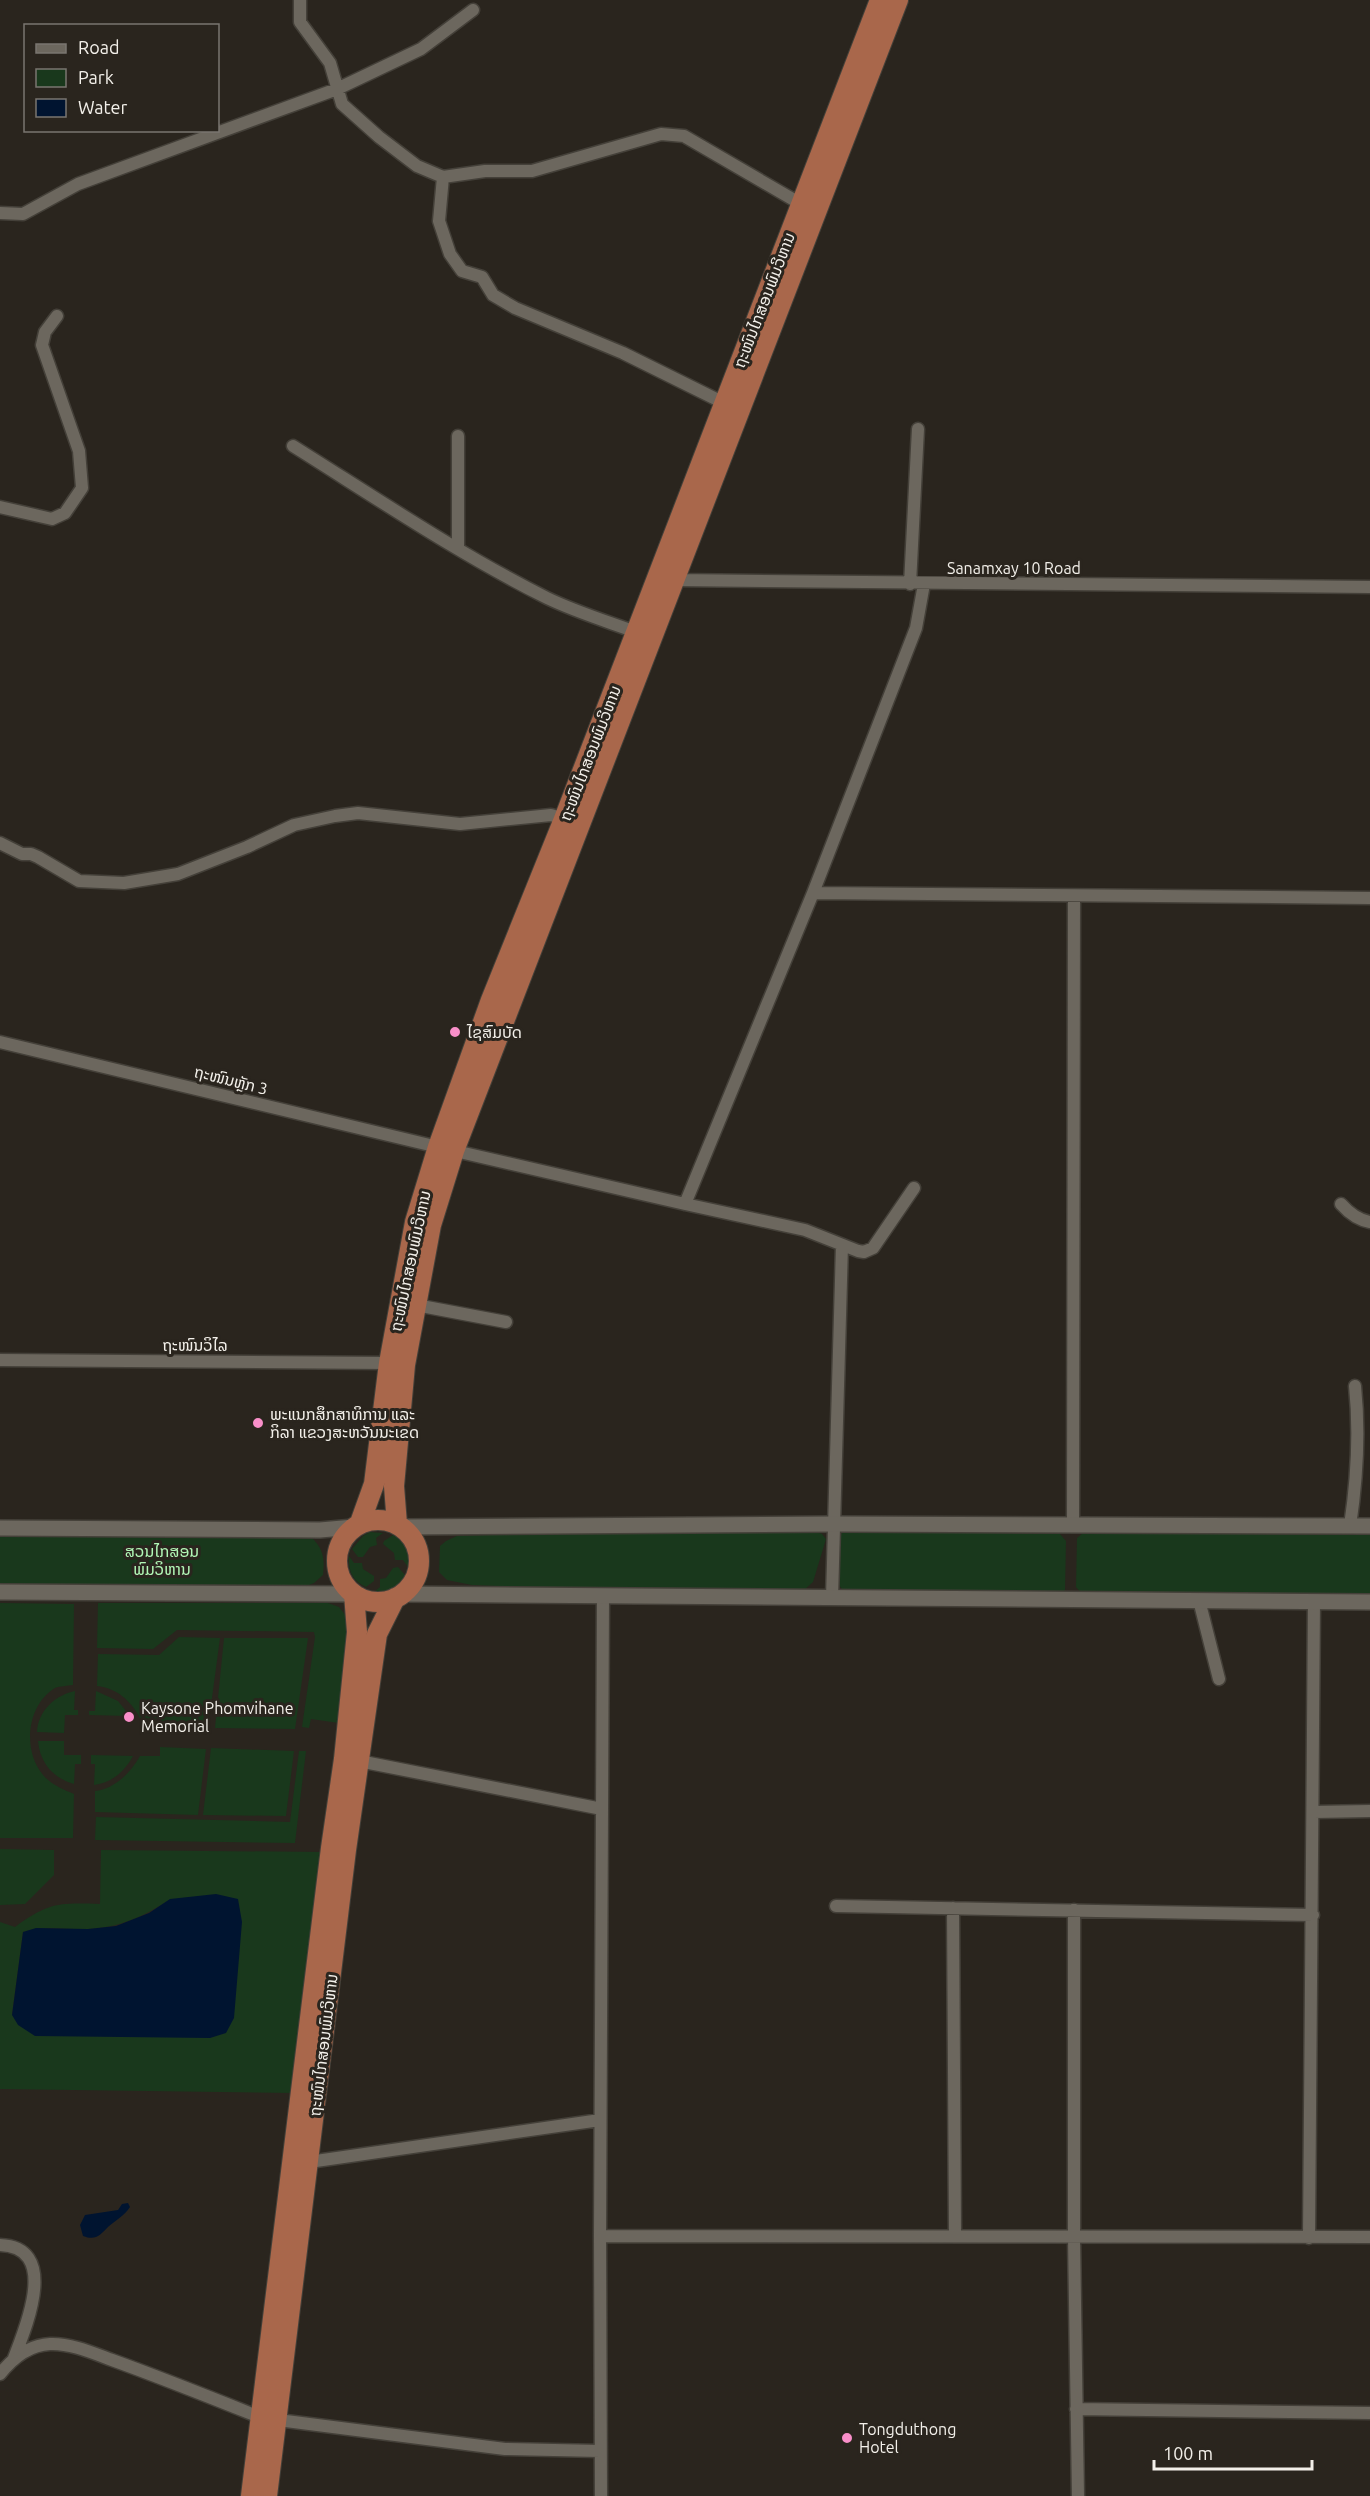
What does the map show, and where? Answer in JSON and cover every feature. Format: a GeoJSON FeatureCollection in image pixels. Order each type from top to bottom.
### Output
{"type":"FeatureCollection","features":[{"type":"Feature","properties":{"kind":"highway","name":"ຖະໜົນໄກສອນພົມວິຫານ"},"geometry":{"type":"LineString","coordinates":[[528,934],[564,819],[636,632],[667,577],[724,404],[880,0]]}},
{"type":"Feature","properties":{"kind":"highway","name":"ຖະໜົນໄກສອນພົມວິຫານ"},"geometry":{"type":"LineString","coordinates":[[357,1525],[374,1484],[389,1363],[415,1222],[446,1149],[667,577],[898,0]]}},
{"type":"Feature","properties":{"kind":"highway","name":"ຖະໜົນໄກສອນພົມວິຫານ"},"geometry":{"type":"LineString","coordinates":[[400,1526],[394,1486],[405,1365],[446,1149]]}},
{"type":"Feature","properties":{"kind":"highway"},"geometry":{"type":"LineString","coordinates":[[375,1519],[400,1526],[416,1545],[419,1561],[413,1583],[398,1596],[374,1602],[354,1594],[339,1577],[336,1561],[343,1538],[357,1525],[375,1519]]}},
{"type":"Feature","properties":{"kind":"highway","name":"ຖະໜົນໄກສອນພົມວິຫານ"},"geometry":{"type":"LineString","coordinates":[[251,2496],[270,2419],[309,2162],[345,1861],[355,1749],[357,1632],[354,1594]]}},
{"type":"Feature","properties":{"kind":"highway","name":"ຖະໜົນໄກສອນພົມວິຫານ"},"geometry":{"type":"LineString","coordinates":[[267,2496],[270,2419],[329,1859],[355,1749],[377,1634],[398,1596]]}},
{"type":"Feature","properties":{"kind":"street"},"geometry":{"type":"LineString","coordinates":[[300,0],[300,22],[330,63],[342,104],[379,137],[417,166],[443,177],[485,171],[532,171],[661,134],[684,136],[801,204]]}},
{"type":"Feature","properties":{"kind":"street"},"geometry":{"type":"LineString","coordinates":[[0,213],[23,214],[78,184],[337,89],[421,49],[473,10]]}},
{"type":"Feature","properties":{"kind":"street"},"geometry":{"type":"LineString","coordinates":[[443,177],[439,221],[450,254],[462,271],[482,277],[493,295],[514,308],[623,353],[724,404]]}},
{"type":"Feature","properties":{"kind":"street"},"geometry":{"type":"LineString","coordinates":[[0,507],[52,519],[64,513],[82,488],[80,451],[42,345],[45,332],[57,316]]}},
{"type":"Feature","properties":{"kind":"street"},"geometry":{"type":"LineString","coordinates":[[910,584],[918,429]]}},
{"type":"Feature","properties":{"kind":"street"},"geometry":{"type":"LineString","coordinates":[[458,436],[458,548]]}},
{"type":"Feature","properties":{"kind":"street"},"geometry":{"type":"LineString","coordinates":[[292,446],[458,548],[547,598],[636,632]]}},
{"type":"Feature","properties":{"kind":"street","name":"Sanamxay 10 Road"},"geometry":{"type":"LineString","coordinates":[[667,577],[910,584],[1370,587]]}},
{"type":"Feature","properties":{"kind":"street"},"geometry":{"type":"LineString","coordinates":[[685,1204],[813,893],[916,628],[924,584]]}},
{"type":"Feature","properties":{"kind":"street"},"geometry":{"type":"LineString","coordinates":[[0,843],[22,854],[38,857],[79,881],[124,882],[178,874],[247,847],[294,825],[335,816],[358,813],[460,824],[551,815],[564,819]]}},
{"type":"Feature","properties":{"kind":"street"},"geometry":{"type":"LineString","coordinates":[[813,893],[1370,898]]}},
{"type":"Feature","properties":{"kind":"street"},"geometry":{"type":"LineString","coordinates":[[1073,1526],[1074,896]]}},
{"type":"Feature","properties":{"kind":"street","name":"ຖະໜົນຫຼັກ 3"},"geometry":{"type":"LineString","coordinates":[[0,1042],[446,1149],[805,1230],[864,1252],[873,1248],[914,1188]]}},
{"type":"Feature","properties":{"kind":"street"},"geometry":{"type":"LineString","coordinates":[[1341,1204],[1349,1213],[1370,1222]]}},
{"type":"Feature","properties":{"kind":"street"},"geometry":{"type":"LineString","coordinates":[[832,1598],[842,1245]]}},
{"type":"Feature","properties":{"kind":"street"},"geometry":{"type":"LineString","coordinates":[[416,1305],[506,1322]]}},
{"type":"Feature","properties":{"kind":"street","name":"ຖະໜົນວິໄລ"},"geometry":{"type":"LineString","coordinates":[[0,1360],[389,1363]]}},
{"type":"Feature","properties":{"kind":"street"},"geometry":{"type":"LineString","coordinates":[[1350,1526],[1357,1478],[1359,1424],[1355,1386]]}},
{"type":"Feature","properties":{"kind":"street"},"geometry":{"type":"LineString","coordinates":[[400,1526],[834,1524],[1370,1526]]}},
{"type":"Feature","properties":{"kind":"street"},"geometry":{"type":"LineString","coordinates":[[0,1528],[320,1530],[357,1525]]}},
{"type":"Feature","properties":{"kind":"street"},"geometry":{"type":"LineString","coordinates":[[0,1592],[354,1594]]}},
{"type":"Feature","properties":{"kind":"street"},"geometry":{"type":"LineString","coordinates":[[398,1596],[1370,1602]]}},
{"type":"Feature","properties":{"kind":"street"},"geometry":{"type":"LineString","coordinates":[[601,2496],[600,2120],[603,1597]]}},
{"type":"Feature","properties":{"kind":"street"},"geometry":{"type":"LineString","coordinates":[[1199,1600],[1219,1679]]}},
{"type":"Feature","properties":{"kind":"street"},"geometry":{"type":"LineString","coordinates":[[1309,2238],[1314,1601]]}},
{"type":"Feature","properties":{"kind":"street"},"geometry":{"type":"LineString","coordinates":[[355,1749],[602,1809]]}},
{"type":"Feature","properties":{"kind":"street"},"geometry":{"type":"LineString","coordinates":[[1314,1812],[1370,1811]]}},
{"type":"Feature","properties":{"kind":"street"},"geometry":{"type":"LineString","coordinates":[[837,1906],[1313,1916]]}},
{"type":"Feature","properties":{"kind":"street"},"geometry":{"type":"LineString","coordinates":[[953,1908],[955,2235]]}},
{"type":"Feature","properties":{"kind":"street"},"geometry":{"type":"LineString","coordinates":[[1074,1910],[1074,2238],[1078,2496]]}},
{"type":"Feature","properties":{"kind":"street"},"geometry":{"type":"LineString","coordinates":[[309,2162],[600,2120]]}},
{"type":"Feature","properties":{"kind":"street"},"geometry":{"type":"LineString","coordinates":[[600,2236],[1370,2237]]}},
{"type":"Feature","properties":{"kind":"street"},"geometry":{"type":"LineString","coordinates":[[0,2246],[21,2249],[27,2254],[33,2267],[31,2311],[14,2358],[0,2374]]}},
{"type":"Feature","properties":{"kind":"street"},"geometry":{"type":"LineString","coordinates":[[14,2358],[40,2346],[63,2345],[130,2366],[270,2419],[505,2449],[600,2451]]}},
{"type":"Feature","properties":{"kind":"street"},"geometry":{"type":"LineString","coordinates":[[1076,2409],[1370,2413]]}},
{"type":"Feature","properties":{"kind":"green space"},"geometry":{"type":"Polygon","coordinates":[[[629,1531],[814,1531],[822,1534],[826,1539],[813,1582],[803,1591],[630,1591],[472,1585],[447,1580],[439,1572],[440,1546],[457,1536],[629,1531]]]}},
{"type":"Feature","properties":{"kind":"green space"},"geometry":{"type":"Polygon","coordinates":[[[847,1531],[1060,1534],[1066,1541],[1065,1590],[1060,1595],[844,1592],[839,1585],[838,1539],[842,1533],[847,1531]]]}},
{"type":"Feature","properties":{"kind":"green space"},"geometry":{"type":"Polygon","coordinates":[[[370,1532],[383,1533],[376,1538],[377,1545],[370,1547],[363,1557],[358,1557],[352,1549],[363,1536],[370,1532]]]}},
{"type":"Feature","properties":{"kind":"green space","name":"ສວນໄກສອນ ພົມວິຫານ"},"geometry":{"type":"Polygon","coordinates":[[[0,1533],[311,1537],[322,1554],[323,1575],[314,1583],[301,1588],[0,1586],[0,1533]]]}},
{"type":"Feature","properties":{"kind":"green space"},"geometry":{"type":"Polygon","coordinates":[[[1083,1533],[1370,1535],[1370,1598],[1082,1594],[1076,1587],[1077,1538],[1083,1533]]]}},
{"type":"Feature","properties":{"kind":"green space"},"geometry":{"type":"Polygon","coordinates":[[[393,1535],[406,1548],[408,1567],[403,1560],[395,1560],[394,1553],[383,1544],[393,1535]]]}},
{"type":"Feature","properties":{"kind":"green space"},"geometry":{"type":"Polygon","coordinates":[[[349,1556],[354,1563],[362,1563],[363,1569],[374,1576],[374,1581],[366,1587],[357,1582],[352,1574],[349,1556]]]}},
{"type":"Feature","properties":{"kind":"green space"},"geometry":{"type":"Polygon","coordinates":[[[398,1567],[405,1575],[399,1584],[388,1591],[374,1592],[380,1587],[380,1579],[386,1578],[393,1568],[398,1567]]]}},
{"type":"Feature","properties":{"kind":"green space"},"geometry":{"type":"Polygon","coordinates":[[[0,1603],[74,1604],[73,1685],[55,1688],[38,1705],[33,1716],[30,1741],[36,1765],[43,1775],[54,1784],[74,1794],[73,1838],[0,1838],[0,1603]]]}},
{"type":"Feature","properties":{"kind":"green space"},"geometry":{"type":"Polygon","coordinates":[[[98,1603],[328,1603],[339,1607],[350,1621],[339,1723],[311,1719],[309,1728],[302,1727],[314,1632],[177,1630],[153,1649],[97,1648],[98,1603]]]}},
{"type":"Feature","properties":{"kind":"green space"},"geometry":{"type":"Polygon","coordinates":[[[179,1637],[220,1638],[208,1728],[161,1728],[161,1719],[140,1718],[123,1696],[111,1689],[97,1686],[98,1654],[159,1655],[179,1637]]]}},
{"type":"Feature","properties":{"kind":"green space"},"geometry":{"type":"Polygon","coordinates":[[[224,1638],[308,1638],[295,1729],[215,1728],[224,1638]]]}},
{"type":"Feature","properties":{"kind":"green space"},"geometry":{"type":"Polygon","coordinates":[[[75,1691],[74,1710],[78,1710],[78,1715],[65,1715],[64,1733],[37,1732],[41,1717],[49,1705],[61,1696],[75,1691]]]}},
{"type":"Feature","properties":{"kind":"green space"},"geometry":{"type":"Polygon","coordinates":[[[96,1691],[118,1701],[130,1716],[89,1715],[89,1711],[95,1711],[96,1691]]]}},
{"type":"Feature","properties":{"kind":"green space"},"geometry":{"type":"Polygon","coordinates":[[[38,1741],[64,1741],[64,1755],[81,1755],[81,1764],[75,1764],[74,1784],[54,1774],[45,1763],[38,1741]]]}},
{"type":"Feature","properties":{"kind":"green space"},"geometry":{"type":"Polygon","coordinates":[[[160,1747],[206,1749],[198,1815],[95,1812],[95,1791],[109,1787],[122,1779],[140,1756],[160,1756],[160,1747]]]}},
{"type":"Feature","properties":{"kind":"green space"},"geometry":{"type":"Polygon","coordinates":[[[211,1748],[294,1751],[286,1816],[203,1815],[211,1748]]]}},
{"type":"Feature","properties":{"kind":"green space"},"geometry":{"type":"Polygon","coordinates":[[[299,1751],[306,1751],[295,1843],[95,1840],[96,1817],[290,1822],[299,1751]]]}},
{"type":"Feature","properties":{"kind":"green space"},"geometry":{"type":"Polygon","coordinates":[[[91,1755],[133,1756],[117,1775],[107,1782],[94,1785],[95,1764],[91,1764],[91,1755]]]}},
{"type":"Feature","properties":{"kind":"green space"},"geometry":{"type":"Polygon","coordinates":[[[0,1849],[54,1850],[54,1875],[25,1904],[0,1905],[0,1849]]]}},
{"type":"Feature","properties":{"kind":"green space"},"geometry":{"type":"Polygon","coordinates":[[[101,1850],[324,1852],[295,2093],[0,2089],[0,1922],[15,1927],[46,1908],[64,1904],[100,1904],[101,1850]],[[170,1899],[151,1911],[121,1924],[88,1929],[56,1928],[23,1932],[12,2015],[170,1899]]]}},
{"type":"Feature","properties":{"kind":"water"},"geometry":{"type":"Polygon","coordinates":[[[216,1894],[238,1899],[242,1922],[234,2018],[226,2033],[210,2038],[35,2036],[18,2025],[12,2015],[23,1932],[36,1928],[88,1929],[116,1926],[149,1913],[170,1899],[216,1894]]]}},
{"type":"Feature","properties":{"kind":"water"},"geometry":{"type":"Polygon","coordinates":[[[128,2203],[130,2207],[128,2210],[100,2235],[91,2238],[83,2236],[80,2225],[85,2215],[118,2210],[122,2204],[128,2203]]]}},
{"type":"Feature","properties":{"kind":"place","name":"ໄຊສົມບັດ"},"geometry":{"type":"Point","coordinates":[455,1032]}},
{"type":"Feature","properties":{"kind":"place","name":"ພະແນກສຶກສາທິການ ແລະ ກິລາ ແຂວງສະຫວັນນະເຂດ"},"geometry":{"type":"Point","coordinates":[258,1423]}},
{"type":"Feature","properties":{"kind":"place","name":"Kaysone Phomvihane Memorial"},"geometry":{"type":"Point","coordinates":[129,1717]}},
{"type":"Feature","properties":{"kind":"place","name":"Tongduthong Hotel"},"geometry":{"type":"Point","coordinates":[847,2438]}}]}
